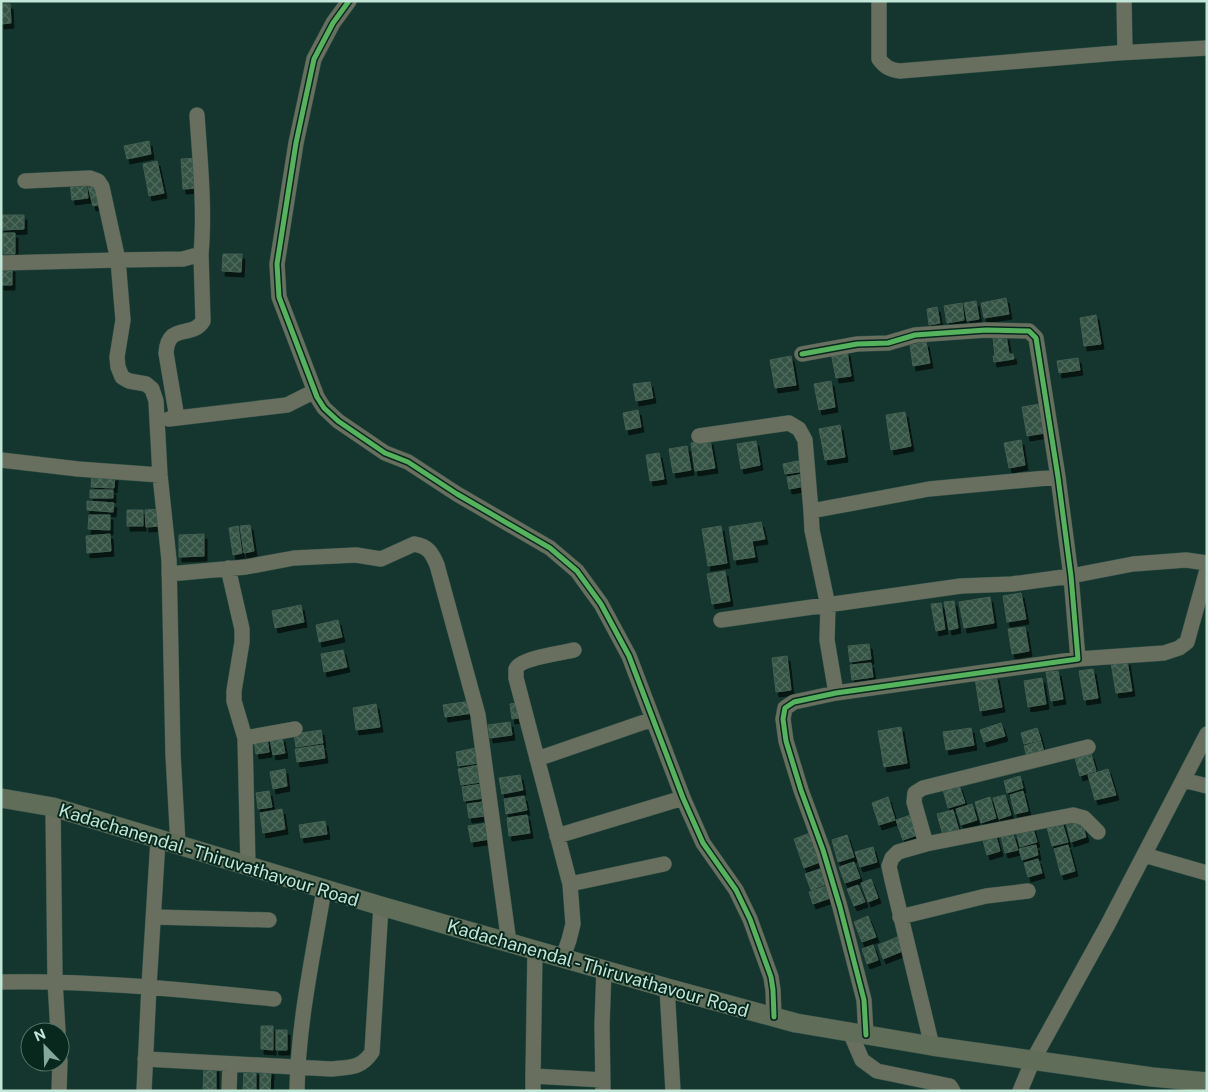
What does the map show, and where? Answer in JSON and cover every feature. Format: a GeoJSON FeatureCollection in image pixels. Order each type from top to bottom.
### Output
{"type":"FeatureCollection","features":[{"type":"Feature","properties":{"kind":"main road","name":"Kadachanendal - Thiruvathavour Road"},"geometry":{"type":"LineString","coordinates":[[1,798],[53,807],[381,906],[796,1023],[932,1046],[1152,1077],[1207,1082]]}},
{"type":"Feature","properties":{"kind":"street"},"geometry":{"type":"LineString","coordinates":[[349,1],[333,23],[314,59],[296,143],[277,264],[279,297],[315,391],[324,408],[338,421],[385,453],[408,462],[457,494],[550,548],[577,571],[601,604],[629,656],[683,798],[704,843],[736,890],[750,919],[771,977],[774,990],[774,1017]]}},
{"type":"Feature","properties":{"kind":"street"},"geometry":{"type":"LineString","coordinates":[[1124,1],[1125,52]]}},
{"type":"Feature","properties":{"kind":"street"},"geometry":{"type":"LineString","coordinates":[[882,2],[879,59],[884,66],[892,70],[900,71],[1125,52],[1207,48]]}},
{"type":"Feature","properties":{"kind":"street"},"geometry":{"type":"LineString","coordinates":[[177,418],[166,353],[167,345],[173,335],[195,328],[203,321],[201,254],[203,235],[198,114]]}},
{"type":"Feature","properties":{"kind":"street"},"geometry":{"type":"LineString","coordinates":[[25,180],[90,178],[98,181],[104,195],[118,260],[123,320],[117,357],[118,368],[122,377],[129,381],[146,384],[152,389],[156,401],[160,475],[169,574],[173,754],[178,845]]}},
{"type":"Feature","properties":{"kind":"street"},"geometry":{"type":"LineString","coordinates":[[1,263],[183,258],[201,254]]}},
{"type":"Feature","properties":{"kind":"street"},"geometry":{"type":"LineString","coordinates":[[802,354],[857,344],[888,343],[915,335],[986,330],[1029,331],[1036,338],[1058,477],[1071,576],[1078,659]]}},
{"type":"Feature","properties":{"kind":"street"},"geometry":{"type":"LineString","coordinates":[[157,420],[286,405],[315,391]]}},
{"type":"Feature","properties":{"kind":"street"},"geometry":{"type":"LineString","coordinates":[[699,436],[789,424],[799,429],[806,440],[812,530],[828,606],[827,640],[836,693]]}},
{"type":"Feature","properties":{"kind":"street"},"geometry":{"type":"LineString","coordinates":[[1,460],[78,469],[160,475]]}},
{"type":"Feature","properties":{"kind":"street"},"geometry":{"type":"LineString","coordinates":[[811,511],[930,489],[1058,477]]}},
{"type":"Feature","properties":{"kind":"street"},"geometry":{"type":"LineString","coordinates":[[169,574],[228,568],[294,558],[356,555],[381,559],[414,544],[427,548],[433,554],[438,565],[478,715],[510,943]]}},
{"type":"Feature","properties":{"kind":"street"},"geometry":{"type":"LineString","coordinates":[[721,620],[961,586],[1012,584],[1071,576],[1133,564],[1186,560],[1207,563]]}},
{"type":"Feature","properties":{"kind":"street"},"geometry":{"type":"LineString","coordinates":[[228,568],[242,629],[234,701],[245,738],[248,866]]}},
{"type":"Feature","properties":{"kind":"street"},"geometry":{"type":"LineString","coordinates":[[953,1091],[950,1086],[877,1071],[862,1060],[858,1033],[864,1000],[823,850],[801,790],[786,741],[783,719],[785,708],[794,702],[836,693],[1078,659],[1164,653],[1179,648],[1188,642],[1207,570]]}},
{"type":"Feature","properties":{"kind":"street"},"geometry":{"type":"LineString","coordinates":[[563,957],[573,924],[570,884],[516,678],[516,669],[527,660],[574,650]]}},
{"type":"Feature","properties":{"kind":"street"},"geometry":{"type":"LineString","coordinates":[[538,758],[653,719]]}},
{"type":"Feature","properties":{"kind":"street"},"geometry":{"type":"LineString","coordinates":[[245,738],[295,729]]}},
{"type":"Feature","properties":{"kind":"street"},"geometry":{"type":"LineString","coordinates":[[1020,1091],[1033,1060],[1094,950],[1207,734]]}},
{"type":"Feature","properties":{"kind":"street"},"geometry":{"type":"LineString","coordinates":[[926,844],[914,802],[915,793],[923,788],[1088,747]]}},
{"type":"Feature","properties":{"kind":"street"},"geometry":{"type":"LineString","coordinates":[[1183,780],[1207,786]]}},
{"type":"Feature","properties":{"kind":"street"},"geometry":{"type":"LineString","coordinates":[[557,836],[683,798]]}},
{"type":"Feature","properties":{"kind":"street"},"geometry":{"type":"LineString","coordinates":[[53,807],[55,981],[57,1022]]}},
{"type":"Feature","properties":{"kind":"street"},"geometry":{"type":"LineString","coordinates":[[932,1046],[889,866],[892,858],[898,852],[926,844],[1073,815],[1084,818],[1098,832]]}},
{"type":"Feature","properties":{"kind":"street"},"geometry":{"type":"LineString","coordinates":[[144,1091],[158,840]]}},
{"type":"Feature","properties":{"kind":"street"},"geometry":{"type":"LineString","coordinates":[[1144,855],[1207,873]]}},
{"type":"Feature","properties":{"kind":"street"},"geometry":{"type":"LineString","coordinates":[[570,884],[664,864]]}},
{"type":"Feature","properties":{"kind":"street"},"geometry":{"type":"LineString","coordinates":[[297,1091],[297,1067],[305,999],[324,889]]}},
{"type":"Feature","properties":{"kind":"street"},"geometry":{"type":"LineString","coordinates":[[900,917],[986,896],[1028,891]]}},
{"type":"Feature","properties":{"kind":"street"},"geometry":{"type":"LineString","coordinates":[[145,1059],[331,1069],[358,1066],[367,1061],[372,1052],[381,906]]}},
{"type":"Feature","properties":{"kind":"street"},"geometry":{"type":"LineString","coordinates":[[154,917],[269,920]]}},
{"type":"Feature","properties":{"kind":"street"},"geometry":{"type":"LineString","coordinates":[[535,950],[533,1084],[603,1086],[602,1024],[604,970]]}},
{"type":"Feature","properties":{"kind":"street"},"geometry":{"type":"LineString","coordinates":[[1,982],[55,981],[149,986],[274,999]]}},
{"type":"Feature","properties":{"kind":"street"},"geometry":{"type":"LineString","coordinates":[[667,988],[674,1091]]}},
{"type":"Feature","properties":{"kind":"street"},"geometry":{"type":"LineString","coordinates":[[229,1091],[230,1064]]}},
{"type":"Feature","properties":{"kind":"street"},"geometry":{"type":"LineString","coordinates":[[59,1091],[60,1072]]}},
{"type":"Feature","properties":{"kind":"building"},"geometry":{"type":"Polygon","coordinates":[[[1,4],[10,4],[11,23],[1,24],[1,4]]]}},
{"type":"Feature","properties":{"kind":"building"},"geometry":{"type":"Polygon","coordinates":[[[149,141],[151,154],[127,159],[124,146],[149,141]]]}},
{"type":"Feature","properties":{"kind":"building"},"geometry":{"type":"Polygon","coordinates":[[[198,158],[200,188],[183,189],[181,159],[198,158]]]}},
{"type":"Feature","properties":{"kind":"building"},"geometry":{"type":"Polygon","coordinates":[[[157,161],[164,193],[149,196],[143,164],[157,161]]]}},
{"type":"Feature","properties":{"kind":"building"},"geometry":{"type":"Polygon","coordinates":[[[86,180],[88,198],[72,200],[70,183],[86,180]]]}},
{"type":"Feature","properties":{"kind":"building"},"geometry":{"type":"Polygon","coordinates":[[[99,183],[103,204],[93,206],[88,186],[99,183]]]}},
{"type":"Feature","properties":{"kind":"building"},"geometry":{"type":"Polygon","coordinates":[[[1,215],[24,215],[24,229],[1,230],[1,215]]]}},
{"type":"Feature","properties":{"kind":"building"},"geometry":{"type":"Polygon","coordinates":[[[3,233],[15,233],[15,254],[4,254],[3,233]]]}},
{"type":"Feature","properties":{"kind":"building"},"geometry":{"type":"Polygon","coordinates":[[[223,254],[242,254],[241,272],[222,271],[223,254]]]}},
{"type":"Feature","properties":{"kind":"building"},"geometry":{"type":"Polygon","coordinates":[[[12,267],[12,285],[1,285],[1,268],[12,267]]]}},
{"type":"Feature","properties":{"kind":"building"},"geometry":{"type":"Polygon","coordinates":[[[1006,298],[1009,314],[984,318],[981,303],[1006,298]]]}},
{"type":"Feature","properties":{"kind":"building"},"geometry":{"type":"Polygon","coordinates":[[[976,301],[979,319],[967,321],[964,303],[976,301]]]}},
{"type":"Feature","properties":{"kind":"building"},"geometry":{"type":"Polygon","coordinates":[[[962,303],[964,320],[947,323],[944,306],[962,303]]]}},
{"type":"Feature","properties":{"kind":"building"},"geometry":{"type":"Polygon","coordinates":[[[937,307],[940,323],[929,325],[927,309],[937,307]]]}},
{"type":"Feature","properties":{"kind":"building"},"geometry":{"type":"Polygon","coordinates":[[[1096,315],[1101,344],[1084,346],[1080,318],[1096,315]]]}},
{"type":"Feature","properties":{"kind":"building"},"geometry":{"type":"Polygon","coordinates":[[[1006,335],[1009,354],[1013,354],[1014,359],[994,362],[993,338],[1006,335]]]}},
{"type":"Feature","properties":{"kind":"building"},"geometry":{"type":"Polygon","coordinates":[[[926,342],[930,363],[913,366],[910,345],[926,342]]]}},
{"type":"Feature","properties":{"kind":"building"},"geometry":{"type":"Polygon","coordinates":[[[847,351],[851,376],[836,378],[831,353],[847,351]]]}},
{"type":"Feature","properties":{"kind":"building"},"geometry":{"type":"Polygon","coordinates":[[[791,356],[796,385],[775,388],[770,360],[791,356]]]}},
{"type":"Feature","properties":{"kind":"building"},"geometry":{"type":"Polygon","coordinates":[[[1078,358],[1080,370],[1059,373],[1057,361],[1078,358]]]}},
{"type":"Feature","properties":{"kind":"building"},"geometry":{"type":"Polygon","coordinates":[[[831,381],[835,407],[819,410],[814,384],[831,381]]]}},
{"type":"Feature","properties":{"kind":"building"},"geometry":{"type":"Polygon","coordinates":[[[650,382],[653,398],[636,401],[633,384],[650,382]]]}},
{"type":"Feature","properties":{"kind":"building"},"geometry":{"type":"Polygon","coordinates":[[[1040,404],[1045,433],[1027,436],[1022,407],[1040,404]]]}},
{"type":"Feature","properties":{"kind":"building"},"geometry":{"type":"Polygon","coordinates":[[[638,410],[641,427],[626,430],[623,413],[638,410]]]}},
{"type":"Feature","properties":{"kind":"building"},"geometry":{"type":"Polygon","coordinates":[[[905,412],[911,446],[891,450],[886,415],[905,412]]]}},
{"type":"Feature","properties":{"kind":"building"},"geometry":{"type":"Polygon","coordinates":[[[840,425],[845,457],[825,460],[819,429],[840,425]]]}},
{"type":"Feature","properties":{"kind":"building"},"geometry":{"type":"Polygon","coordinates":[[[710,440],[715,468],[695,471],[691,443],[710,440]]]}},
{"type":"Feature","properties":{"kind":"building"},"geometry":{"type":"Polygon","coordinates":[[[1021,440],[1025,465],[1009,468],[1004,443],[1021,440]]]}},
{"type":"Feature","properties":{"kind":"building"},"geometry":{"type":"Polygon","coordinates":[[[756,441],[760,465],[741,469],[737,444],[756,441]]]}},
{"type":"Feature","properties":{"kind":"building"},"geometry":{"type":"Polygon","coordinates":[[[687,446],[691,470],[673,473],[669,449],[687,446]]]}},
{"type":"Feature","properties":{"kind":"building"},"geometry":{"type":"Polygon","coordinates":[[[659,453],[664,479],[650,481],[646,455],[659,453]]]}},
{"type":"Feature","properties":{"kind":"building"},"geometry":{"type":"Polygon","coordinates":[[[803,460],[805,471],[785,474],[783,464],[803,460]]]}},
{"type":"Feature","properties":{"kind":"building"},"geometry":{"type":"Polygon","coordinates":[[[92,474],[115,476],[114,488],[91,487],[92,474]]]}},
{"type":"Feature","properties":{"kind":"building"},"geometry":{"type":"Polygon","coordinates":[[[804,474],[806,486],[789,489],[787,477],[804,474]]]}},
{"type":"Feature","properties":{"kind":"building"},"geometry":{"type":"Polygon","coordinates":[[[90,490],[113,490],[113,498],[90,498],[90,490]]]}},
{"type":"Feature","properties":{"kind":"building"},"geometry":{"type":"Polygon","coordinates":[[[87,501],[114,503],[113,512],[87,510],[87,501]]]}},
{"type":"Feature","properties":{"kind":"building"},"geometry":{"type":"Polygon","coordinates":[[[160,509],[161,526],[146,527],[145,510],[160,509]]]}},
{"type":"Feature","properties":{"kind":"building"},"geometry":{"type":"Polygon","coordinates":[[[127,510],[143,510],[143,526],[127,526],[127,510]]]}},
{"type":"Feature","properties":{"kind":"building"},"geometry":{"type":"Polygon","coordinates":[[[89,515],[110,515],[110,530],[88,529],[89,515]]]}},
{"type":"Feature","properties":{"kind":"building"},"geometry":{"type":"Polygon","coordinates":[[[761,522],[765,539],[752,541],[755,557],[734,560],[729,527],[761,522]]]}},
{"type":"Feature","properties":{"kind":"building"},"geometry":{"type":"Polygon","coordinates":[[[250,525],[254,551],[244,553],[240,526],[250,525]]]}},
{"type":"Feature","properties":{"kind":"building"},"geometry":{"type":"Polygon","coordinates":[[[238,526],[242,553],[233,555],[229,528],[238,526]]]}},
{"type":"Feature","properties":{"kind":"building"},"geometry":{"type":"Polygon","coordinates":[[[721,526],[727,563],[708,566],[702,529],[721,526]]]}},
{"type":"Feature","properties":{"kind":"building"},"geometry":{"type":"Polygon","coordinates":[[[110,534],[111,551],[87,553],[86,536],[110,534]]]}},
{"type":"Feature","properties":{"kind":"building"},"geometry":{"type":"Polygon","coordinates":[[[204,534],[204,556],[179,557],[179,535],[204,534]]]}},
{"type":"Feature","properties":{"kind":"building"},"geometry":{"type":"Polygon","coordinates":[[[725,571],[730,601],[712,604],[707,574],[725,571]]]}},
{"type":"Feature","properties":{"kind":"building"},"geometry":{"type":"Polygon","coordinates":[[[1021,593],[1026,619],[1007,622],[1003,596],[1021,593]]]}},
{"type":"Feature","properties":{"kind":"building"},"geometry":{"type":"Polygon","coordinates":[[[990,597],[994,623],[964,628],[959,602],[990,597]]]}},
{"type":"Feature","properties":{"kind":"building"},"geometry":{"type":"Polygon","coordinates":[[[954,601],[958,628],[949,630],[944,602],[954,601]]]}},
{"type":"Feature","properties":{"kind":"building"},"geometry":{"type":"Polygon","coordinates":[[[941,603],[945,629],[936,631],[931,604],[941,603]]]}},
{"type":"Feature","properties":{"kind":"building"},"geometry":{"type":"Polygon","coordinates":[[[301,605],[304,622],[275,628],[272,611],[301,605]]]}},
{"type":"Feature","properties":{"kind":"building"},"geometry":{"type":"Polygon","coordinates":[[[338,620],[342,637],[319,642],[316,625],[338,620]]]}},
{"type":"Feature","properties":{"kind":"building"},"geometry":{"type":"Polygon","coordinates":[[[1025,627],[1029,651],[1012,654],[1008,629],[1025,627]]]}},
{"type":"Feature","properties":{"kind":"building"},"geometry":{"type":"Polygon","coordinates":[[[869,644],[871,659],[850,662],[848,646],[869,644]]]}},
{"type":"Feature","properties":{"kind":"building"},"geometry":{"type":"Polygon","coordinates":[[[343,650],[347,667],[324,672],[321,654],[343,650]]]}},
{"type":"Feature","properties":{"kind":"building"},"geometry":{"type":"Polygon","coordinates":[[[787,656],[791,690],[776,692],[772,658],[787,656]]]}},
{"type":"Feature","properties":{"kind":"building"},"geometry":{"type":"Polygon","coordinates":[[[1127,660],[1132,691],[1116,693],[1111,663],[1127,660]]]}},
{"type":"Feature","properties":{"kind":"building"},"geometry":{"type":"Polygon","coordinates":[[[871,663],[873,677],[852,680],[850,665],[871,663]]]}},
{"type":"Feature","properties":{"kind":"building"},"geometry":{"type":"Polygon","coordinates":[[[1093,669],[1098,698],[1084,700],[1079,671],[1093,669]]]}},
{"type":"Feature","properties":{"kind":"building"},"geometry":{"type":"Polygon","coordinates":[[[1058,671],[1063,699],[1051,701],[1046,672],[1058,671]]]}},
{"type":"Feature","properties":{"kind":"building"},"geometry":{"type":"Polygon","coordinates":[[[996,675],[1002,707],[980,711],[975,678],[996,675]]]}},
{"type":"Feature","properties":{"kind":"building"},"geometry":{"type":"Polygon","coordinates":[[[1042,678],[1046,704],[1028,707],[1024,681],[1042,678]]]}},
{"type":"Feature","properties":{"kind":"building"},"geometry":{"type":"Polygon","coordinates":[[[471,701],[473,713],[445,717],[443,705],[471,701]]]}},
{"type":"Feature","properties":{"kind":"building"},"geometry":{"type":"Polygon","coordinates":[[[523,702],[525,717],[512,719],[510,704],[523,702]]]}},
{"type":"Feature","properties":{"kind":"building"},"geometry":{"type":"Polygon","coordinates":[[[376,704],[380,727],[356,730],[353,708],[376,704]]]}},
{"type":"Feature","properties":{"kind":"building"},"geometry":{"type":"Polygon","coordinates":[[[510,722],[512,735],[490,738],[488,725],[510,722]]]}},
{"type":"Feature","properties":{"kind":"building"},"geometry":{"type":"Polygon","coordinates":[[[1001,723],[1005,736],[984,742],[980,730],[1001,723]]]}},
{"type":"Feature","properties":{"kind":"building"},"geometry":{"type":"Polygon","coordinates":[[[901,727],[903,739],[880,743],[878,731],[901,727]]]}},
{"type":"Feature","properties":{"kind":"building"},"geometry":{"type":"Polygon","coordinates":[[[971,728],[974,745],[946,750],[943,732],[971,728]]]}},
{"type":"Feature","properties":{"kind":"building"},"geometry":{"type":"Polygon","coordinates":[[[1037,728],[1041,740],[1024,744],[1021,733],[1037,728]]]}},
{"type":"Feature","properties":{"kind":"building"},"geometry":{"type":"Polygon","coordinates":[[[321,730],[323,743],[296,747],[294,734],[321,730]]]}},
{"type":"Feature","properties":{"kind":"building"},"geometry":{"type":"Polygon","coordinates":[[[267,737],[269,752],[256,754],[254,739],[267,737]]]}},
{"type":"Feature","properties":{"kind":"building"},"geometry":{"type":"Polygon","coordinates":[[[282,737],[285,753],[273,755],[270,739],[282,737]]]}},
{"type":"Feature","properties":{"kind":"building"},"geometry":{"type":"Polygon","coordinates":[[[903,739],[905,751],[882,755],[880,743],[903,739]]]}},
{"type":"Feature","properties":{"kind":"building"},"geometry":{"type":"Polygon","coordinates":[[[1041,741],[1044,752],[1027,757],[1024,746],[1041,741]]]}},
{"type":"Feature","properties":{"kind":"building"},"geometry":{"type":"Polygon","coordinates":[[[323,745],[325,758],[297,762],[295,749],[323,745]]]}},
{"type":"Feature","properties":{"kind":"building"},"geometry":{"type":"Polygon","coordinates":[[[476,748],[478,763],[458,766],[456,752],[476,748]]]}},
{"type":"Feature","properties":{"kind":"building"},"geometry":{"type":"Polygon","coordinates":[[[905,751],[907,763],[884,767],[882,755],[905,751]]]}},
{"type":"Feature","properties":{"kind":"building"},"geometry":{"type":"Polygon","coordinates":[[[1091,754],[1096,771],[1080,776],[1075,758],[1091,754]]]}},
{"type":"Feature","properties":{"kind":"building"},"geometry":{"type":"Polygon","coordinates":[[[479,765],[481,782],[461,785],[458,769],[479,765]]]}},
{"type":"Feature","properties":{"kind":"building"},"geometry":{"type":"Polygon","coordinates":[[[285,769],[287,786],[273,789],[270,772],[285,769]]]}},
{"type":"Feature","properties":{"kind":"building"},"geometry":{"type":"Polygon","coordinates":[[[1108,769],[1116,795],[1095,800],[1088,775],[1108,769]]]}},
{"type":"Feature","properties":{"kind":"building"},"geometry":{"type":"Polygon","coordinates":[[[520,775],[523,790],[502,794],[499,778],[520,775]]]}},
{"type":"Feature","properties":{"kind":"building"},"geometry":{"type":"Polygon","coordinates":[[[1020,776],[1023,788],[1007,793],[1004,781],[1020,776]]]}},
{"type":"Feature","properties":{"kind":"building"},"geometry":{"type":"Polygon","coordinates":[[[482,784],[484,798],[464,801],[462,787],[482,784]]]}},
{"type":"Feature","properties":{"kind":"building"},"geometry":{"type":"Polygon","coordinates":[[[959,785],[965,803],[948,808],[943,790],[959,785]]]}},
{"type":"Feature","properties":{"kind":"building"},"geometry":{"type":"Polygon","coordinates":[[[269,791],[272,807],[258,809],[256,793],[269,791]]]}},
{"type":"Feature","properties":{"kind":"building"},"geometry":{"type":"Polygon","coordinates":[[[1023,791],[1028,811],[1015,814],[1010,795],[1023,791]]]}},
{"type":"Feature","properties":{"kind":"building"},"geometry":{"type":"Polygon","coordinates":[[[1005,795],[1011,815],[999,819],[993,798],[1005,795]]]}},
{"type":"Feature","properties":{"kind":"building"},"geometry":{"type":"Polygon","coordinates":[[[524,796],[527,810],[506,814],[504,799],[524,796]]]}},
{"type":"Feature","properties":{"kind":"building"},"geometry":{"type":"Polygon","coordinates":[[[888,797],[895,820],[879,825],[872,803],[888,797]]]}},
{"type":"Feature","properties":{"kind":"building"},"geometry":{"type":"Polygon","coordinates":[[[990,797],[996,818],[981,823],[975,802],[990,797]]]}},
{"type":"Feature","properties":{"kind":"building"},"geometry":{"type":"Polygon","coordinates":[[[483,802],[485,816],[469,818],[467,804],[483,802]]]}},
{"type":"Feature","properties":{"kind":"building"},"geometry":{"type":"Polygon","coordinates":[[[972,804],[977,820],[961,825],[956,809],[972,804]]]}},
{"type":"Feature","properties":{"kind":"building"},"geometry":{"type":"Polygon","coordinates":[[[282,809],[285,829],[263,833],[260,813],[282,809]]]}},
{"type":"Feature","properties":{"kind":"building"},"geometry":{"type":"Polygon","coordinates":[[[953,810],[959,831],[943,835],[937,814],[953,810]]]}},
{"type":"Feature","properties":{"kind":"building"},"geometry":{"type":"Polygon","coordinates":[[[914,814],[920,834],[903,840],[896,820],[914,814]]]}},
{"type":"Feature","properties":{"kind":"building"},"geometry":{"type":"Polygon","coordinates":[[[527,815],[530,833],[509,836],[507,818],[527,815]]]}},
{"type":"Feature","properties":{"kind":"building"},"geometry":{"type":"Polygon","coordinates":[[[1081,818],[1086,837],[1071,842],[1066,822],[1081,818]]]}},
{"type":"Feature","properties":{"kind":"building"},"geometry":{"type":"Polygon","coordinates":[[[1061,819],[1068,842],[1052,846],[1046,824],[1061,819]]]}},
{"type":"Feature","properties":{"kind":"building"},"geometry":{"type":"Polygon","coordinates":[[[325,821],[327,834],[301,838],[299,825],[325,821]]]}},
{"type":"Feature","properties":{"kind":"building"},"geometry":{"type":"Polygon","coordinates":[[[1031,822],[1037,842],[1020,847],[1015,827],[1031,822]]]}},
{"type":"Feature","properties":{"kind":"building"},"geometry":{"type":"Polygon","coordinates":[[[488,823],[490,839],[471,842],[468,826],[488,823]]]}},
{"type":"Feature","properties":{"kind":"building"},"geometry":{"type":"Polygon","coordinates":[[[810,833],[820,862],[804,868],[794,839],[810,833]]]}},
{"type":"Feature","properties":{"kind":"building"},"geometry":{"type":"Polygon","coordinates":[[[995,833],[1000,851],[987,855],[982,837],[995,833]]]}},
{"type":"Feature","properties":{"kind":"building"},"geometry":{"type":"Polygon","coordinates":[[[1013,834],[1018,850],[1005,853],[1001,837],[1013,834]]]}},
{"type":"Feature","properties":{"kind":"building"},"geometry":{"type":"Polygon","coordinates":[[[847,835],[854,857],[838,862],[832,840],[847,835]]]}},
{"type":"Feature","properties":{"kind":"building"},"geometry":{"type":"Polygon","coordinates":[[[1036,845],[1038,855],[1022,860],[1019,849],[1036,845]]]}},
{"type":"Feature","properties":{"kind":"building"},"geometry":{"type":"Polygon","coordinates":[[[1068,845],[1075,871],[1061,875],[1054,849],[1068,845]]]}},
{"type":"Feature","properties":{"kind":"building"},"geometry":{"type":"Polygon","coordinates":[[[873,847],[877,862],[860,867],[855,852],[873,847]]]}},
{"type":"Feature","properties":{"kind":"building"},"geometry":{"type":"Polygon","coordinates":[[[1038,859],[1042,873],[1028,877],[1024,863],[1038,859]]]}},
{"type":"Feature","properties":{"kind":"building"},"geometry":{"type":"Polygon","coordinates":[[[854,862],[860,878],[845,883],[839,867],[854,862]]]}},
{"type":"Feature","properties":{"kind":"building"},"geometry":{"type":"Polygon","coordinates":[[[823,868],[829,883],[811,890],[805,874],[823,868]]]}},
{"type":"Feature","properties":{"kind":"building"},"geometry":{"type":"Polygon","coordinates":[[[871,879],[878,898],[868,902],[861,883],[871,879]]]}},
{"type":"Feature","properties":{"kind":"building"},"geometry":{"type":"Polygon","coordinates":[[[829,885],[833,897],[813,904],[809,892],[829,885]]]}},
{"type":"Feature","properties":{"kind":"building"},"geometry":{"type":"Polygon","coordinates":[[[858,885],[865,902],[854,906],[847,889],[858,885]]]}},
{"type":"Feature","properties":{"kind":"building"},"geometry":{"type":"Polygon","coordinates":[[[868,916],[876,937],[862,942],[854,922],[868,916]]]}},
{"type":"Feature","properties":{"kind":"building"},"geometry":{"type":"Polygon","coordinates":[[[900,936],[905,950],[883,959],[878,945],[900,936]]]}},
{"type":"Feature","properties":{"kind":"building"},"geometry":{"type":"Polygon","coordinates":[[[873,945],[878,960],[867,964],[862,949],[873,945]]]}},
{"type":"Feature","properties":{"kind":"building"},"geometry":{"type":"Polygon","coordinates":[[[261,1026],[273,1026],[273,1050],[261,1049],[261,1026]]]}},
{"type":"Feature","properties":{"kind":"building"},"geometry":{"type":"Polygon","coordinates":[[[276,1030],[287,1030],[287,1050],[276,1050],[276,1030]]]}},
{"type":"Feature","properties":{"kind":"building"},"geometry":{"type":"Polygon","coordinates":[[[204,1067],[216,1067],[216,1090],[203,1089],[204,1067]]]}},
{"type":"Feature","properties":{"kind":"building"},"geometry":{"type":"Polygon","coordinates":[[[260,1069],[271,1070],[270,1091],[260,1091],[260,1069]]]}},
{"type":"Feature","properties":{"kind":"building"},"geometry":{"type":"Polygon","coordinates":[[[244,1070],[256,1070],[256,1090],[243,1090],[244,1070]]]}},
{"type":"Feature","properties":{"kind":"cycle path"},"geometry":{"type":"LineString","coordinates":[[349,1],[333,23],[314,59],[296,143],[277,264],[279,297],[317,397],[324,408],[338,421],[385,453],[408,462],[457,494],[550,548],[577,571],[601,604],[629,656],[683,798],[703,843],[736,890],[750,919],[771,977],[774,1017]]}},
{"type":"Feature","properties":{"kind":"cycle path"},"geometry":{"type":"LineString","coordinates":[[802,354],[857,344],[888,343],[915,335],[986,330],[1029,331],[1036,338],[1058,477],[1071,576],[1078,659],[836,693],[794,702],[785,708],[783,719],[786,741],[840,907],[864,1000],[866,1035]]}}]}
